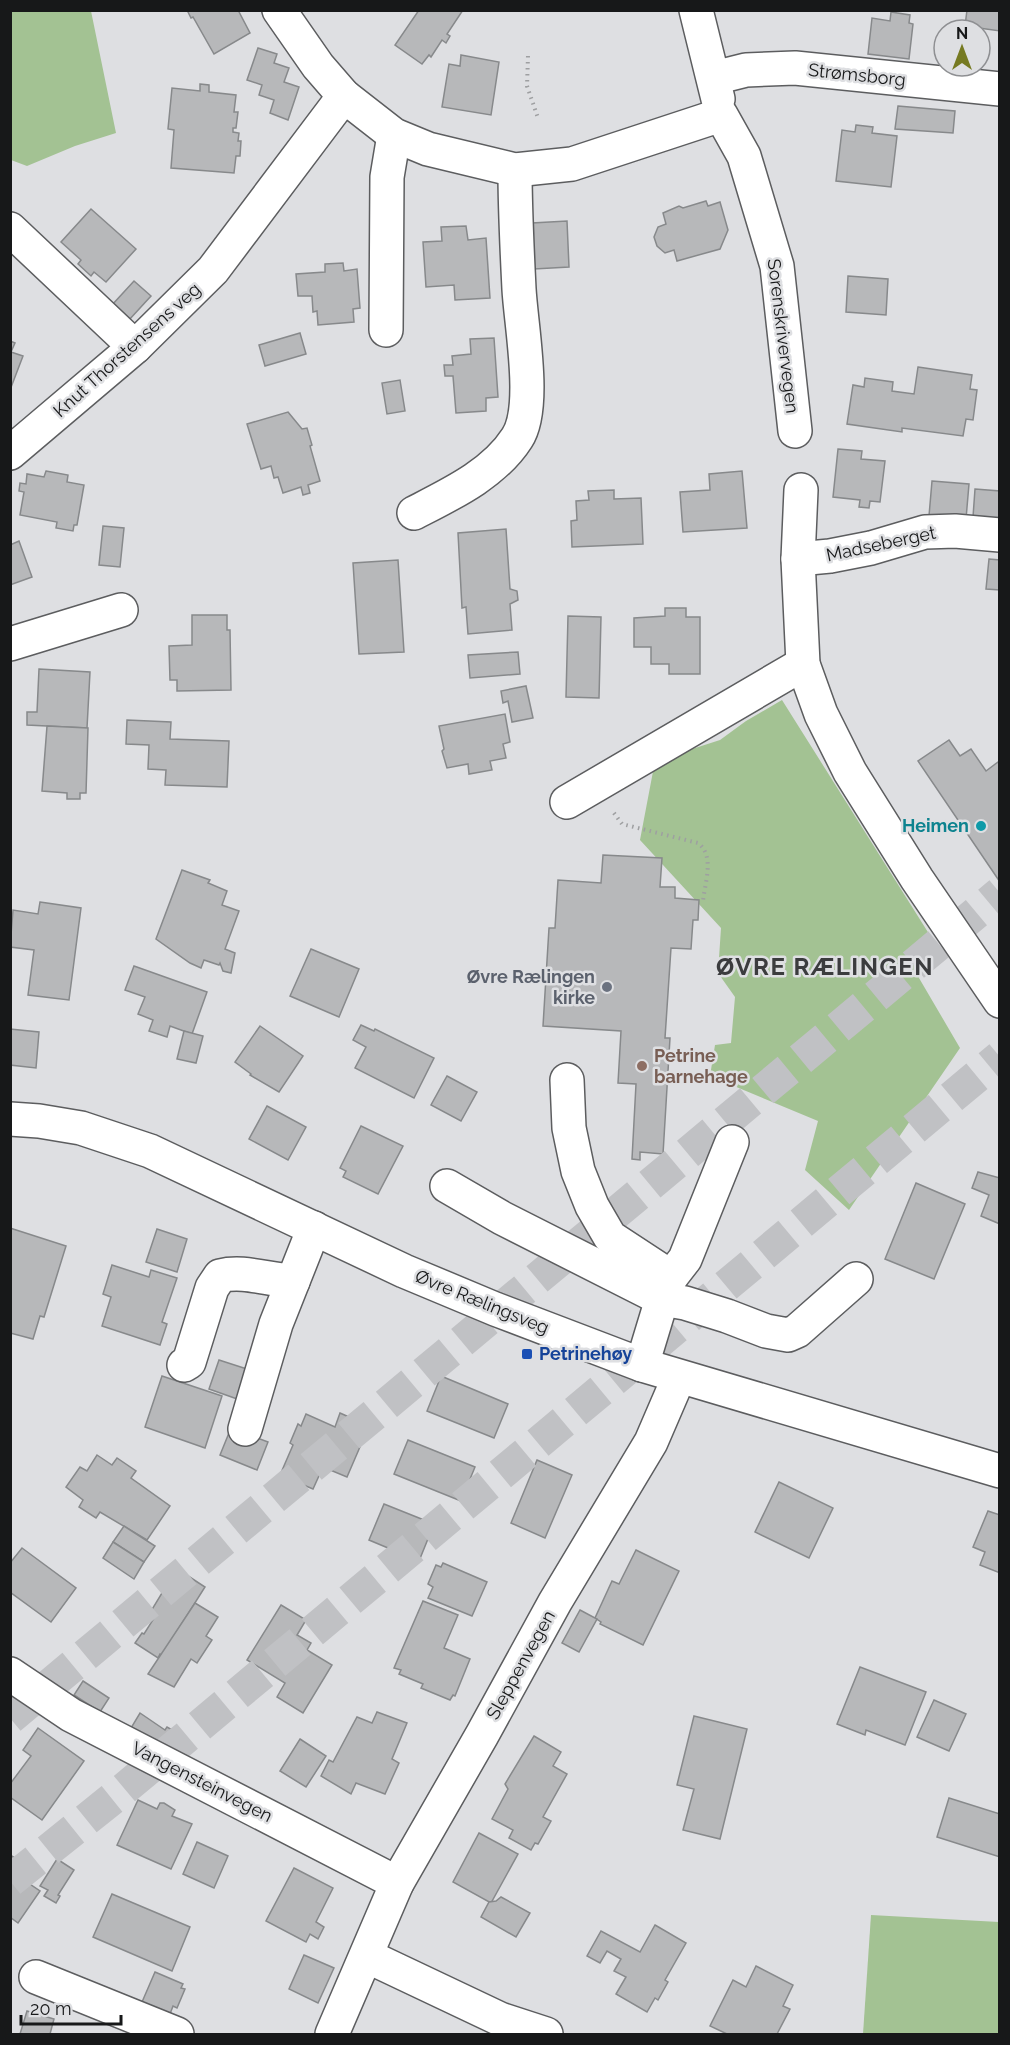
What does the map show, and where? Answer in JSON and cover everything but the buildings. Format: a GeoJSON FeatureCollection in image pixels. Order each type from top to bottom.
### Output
{"type":"FeatureCollection","features":[{"type":"Feature","properties":{"kind":"street"},"geometry":{"type":"LineString","coordinates":[[279,10],[318,66],[344,96],[394,135],[428,149],[515,170],[572,164],[721,115]]}},
{"type":"Feature","properties":{"kind":"street","name":"Sorenskrivervegen"},"geometry":{"type":"LineString","coordinates":[[696,10],[721,115],[744,156],[777,266],[795,430]]}},
{"type":"Feature","properties":{"kind":"street","name":"Strømsborg"},"geometry":{"type":"LineString","coordinates":[[714,78],[746,70],[795,68],[999,89]]}},
{"type":"Feature","properties":{"kind":"street","name":"Knut Thorstensens veg"},"geometry":{"type":"LineString","coordinates":[[10,453],[135,347],[213,270],[344,96]]}},
{"type":"Feature","properties":{"kind":"street"},"geometry":{"type":"LineString","coordinates":[[386,330],[387,177],[394,135]]}},
{"type":"Feature","properties":{"kind":"street"},"geometry":{"type":"LineString","coordinates":[[414,513],[463,487],[500,460],[518,437],[523,424],[526,405],[525,368],[518,269],[515,170]]}},
{"type":"Feature","properties":{"kind":"street"},"geometry":{"type":"LineString","coordinates":[[10,229],[135,347]]}},
{"type":"Feature","properties":{"kind":"street"},"geometry":{"type":"LineString","coordinates":[[801,490],[798,559],[803,664],[821,714],[850,772],[917,879],[999,1001]]}},
{"type":"Feature","properties":{"kind":"street","name":"Madseberget"},"geometry":{"type":"LineString","coordinates":[[798,559],[830,556],[871,548],[925,532],[955,531],[999,535]]}},
{"type":"Feature","properties":{"kind":"street"},"geometry":{"type":"LineString","coordinates":[[10,644],[122,610]]}},
{"type":"Feature","properties":{"kind":"street"},"geometry":{"type":"LineString","coordinates":[[567,802],[803,664]]}},
{"type":"Feature","properties":{"kind":"street"},"geometry":{"type":"LineString","coordinates":[[567,1080],[569,1128],[578,1171],[592,1206],[610,1237],[685,1303],[766,1331],[788,1335],[797,1331],[856,1279]]}},
{"type":"Feature","properties":{"kind":"street","name":"Øvre Rælingsveg"},"geometry":{"type":"LineString","coordinates":[[10,1119],[81,1128],[117,1139],[187,1167],[444,1288],[642,1365],[999,1471]]}},
{"type":"Feature","properties":{"kind":"street"},"geometry":{"type":"LineString","coordinates":[[642,1365],[666,1288],[685,1259],[732,1142]]}},
{"type":"Feature","properties":{"kind":"street"},"geometry":{"type":"LineString","coordinates":[[447,1186],[502,1218],[666,1288]]}},
{"type":"Feature","properties":{"kind":"street"},"geometry":{"type":"LineString","coordinates":[[245,1429],[276,1324],[314,1228]]}},
{"type":"Feature","properties":{"kind":"street"},"geometry":{"type":"LineString","coordinates":[[184,1365],[189,1362],[212,1288],[219,1276],[249,1274],[274,1280],[293,1281]]}},
{"type":"Feature","properties":{"kind":"street","name":"Sleppenvegen"},"geometry":{"type":"LineString","coordinates":[[332,2034],[398,1883],[555,1602],[651,1442],[679,1377]]}},
{"type":"Feature","properties":{"kind":"street","name":"Vangensteinvegen"},"geometry":{"type":"LineString","coordinates":[[10,1674],[71,1715],[398,1883]]}},
{"type":"Feature","properties":{"kind":"street"},"geometry":{"type":"LineString","coordinates":[[367,1956],[500,2019],[546,2034]]}},
{"type":"Feature","properties":{"kind":"street"},"geometry":{"type":"LineString","coordinates":[[36,1977],[177,2034]]}},
{"type":"Feature","properties":{"kind":"path"},"geometry":{"type":"LineString","coordinates":[[528,56],[527,86],[538,118]]}},
{"type":"Feature","properties":{"kind":"path"},"geometry":{"type":"LineString","coordinates":[[595,785],[622,824],[698,843],[703,847],[708,858],[703,901]]}},
{"type":"Feature","properties":{"kind":"green space"},"geometry":{"type":"Polygon","coordinates":[[[10,11],[91,11],[116,133],[75,146],[27,166],[11,160],[10,11]]]}},
{"type":"Feature","properties":{"kind":"green space"},"geometry":{"type":"Polygon","coordinates":[[[782,700],[931,937],[919,978],[960,1048],[849,1210],[805,1170],[818,1121],[710,1076],[715,1045],[731,1043],[735,997],[718,973],[721,928],[640,840],[655,761],[720,740],[746,721],[782,700]]]}},
{"type":"Feature","properties":{"kind":"green space"},"geometry":{"type":"Polygon","coordinates":[[[871,1915],[999,1922],[999,2034],[863,2034],[871,1915]]]}},
{"type":"Feature","properties":{"kind":"tunnel"},"geometry":{"type":"LineString","coordinates":[[10,1718],[1000,893]]}},
{"type":"Feature","properties":{"kind":"tunnel"},"geometry":{"type":"LineString","coordinates":[[10,1881],[118,1794],[1000,1057]]}},
{"type":"Feature","properties":{"kind":"place","name":"Heimen"},"geometry":{"type":"Point","coordinates":[981,826]}},
{"type":"Feature","properties":{"kind":"place","name":"Øvre Rælingen kirke"},"geometry":{"type":"Point","coordinates":[607,987]}},
{"type":"Feature","properties":{"kind":"place","name":"Petrine barnehage"},"geometry":{"type":"Point","coordinates":[642,1066]}},
{"type":"Feature","properties":{"kind":"place","name":"Petrinehøy"},"geometry":{"type":"Point","coordinates":[527,1354]}},
{"type":"Feature","properties":{"kind":"district","name":"ØVRE RÆLINGEN"},"geometry":{"type":"Point","coordinates":[825,967]}}]}
